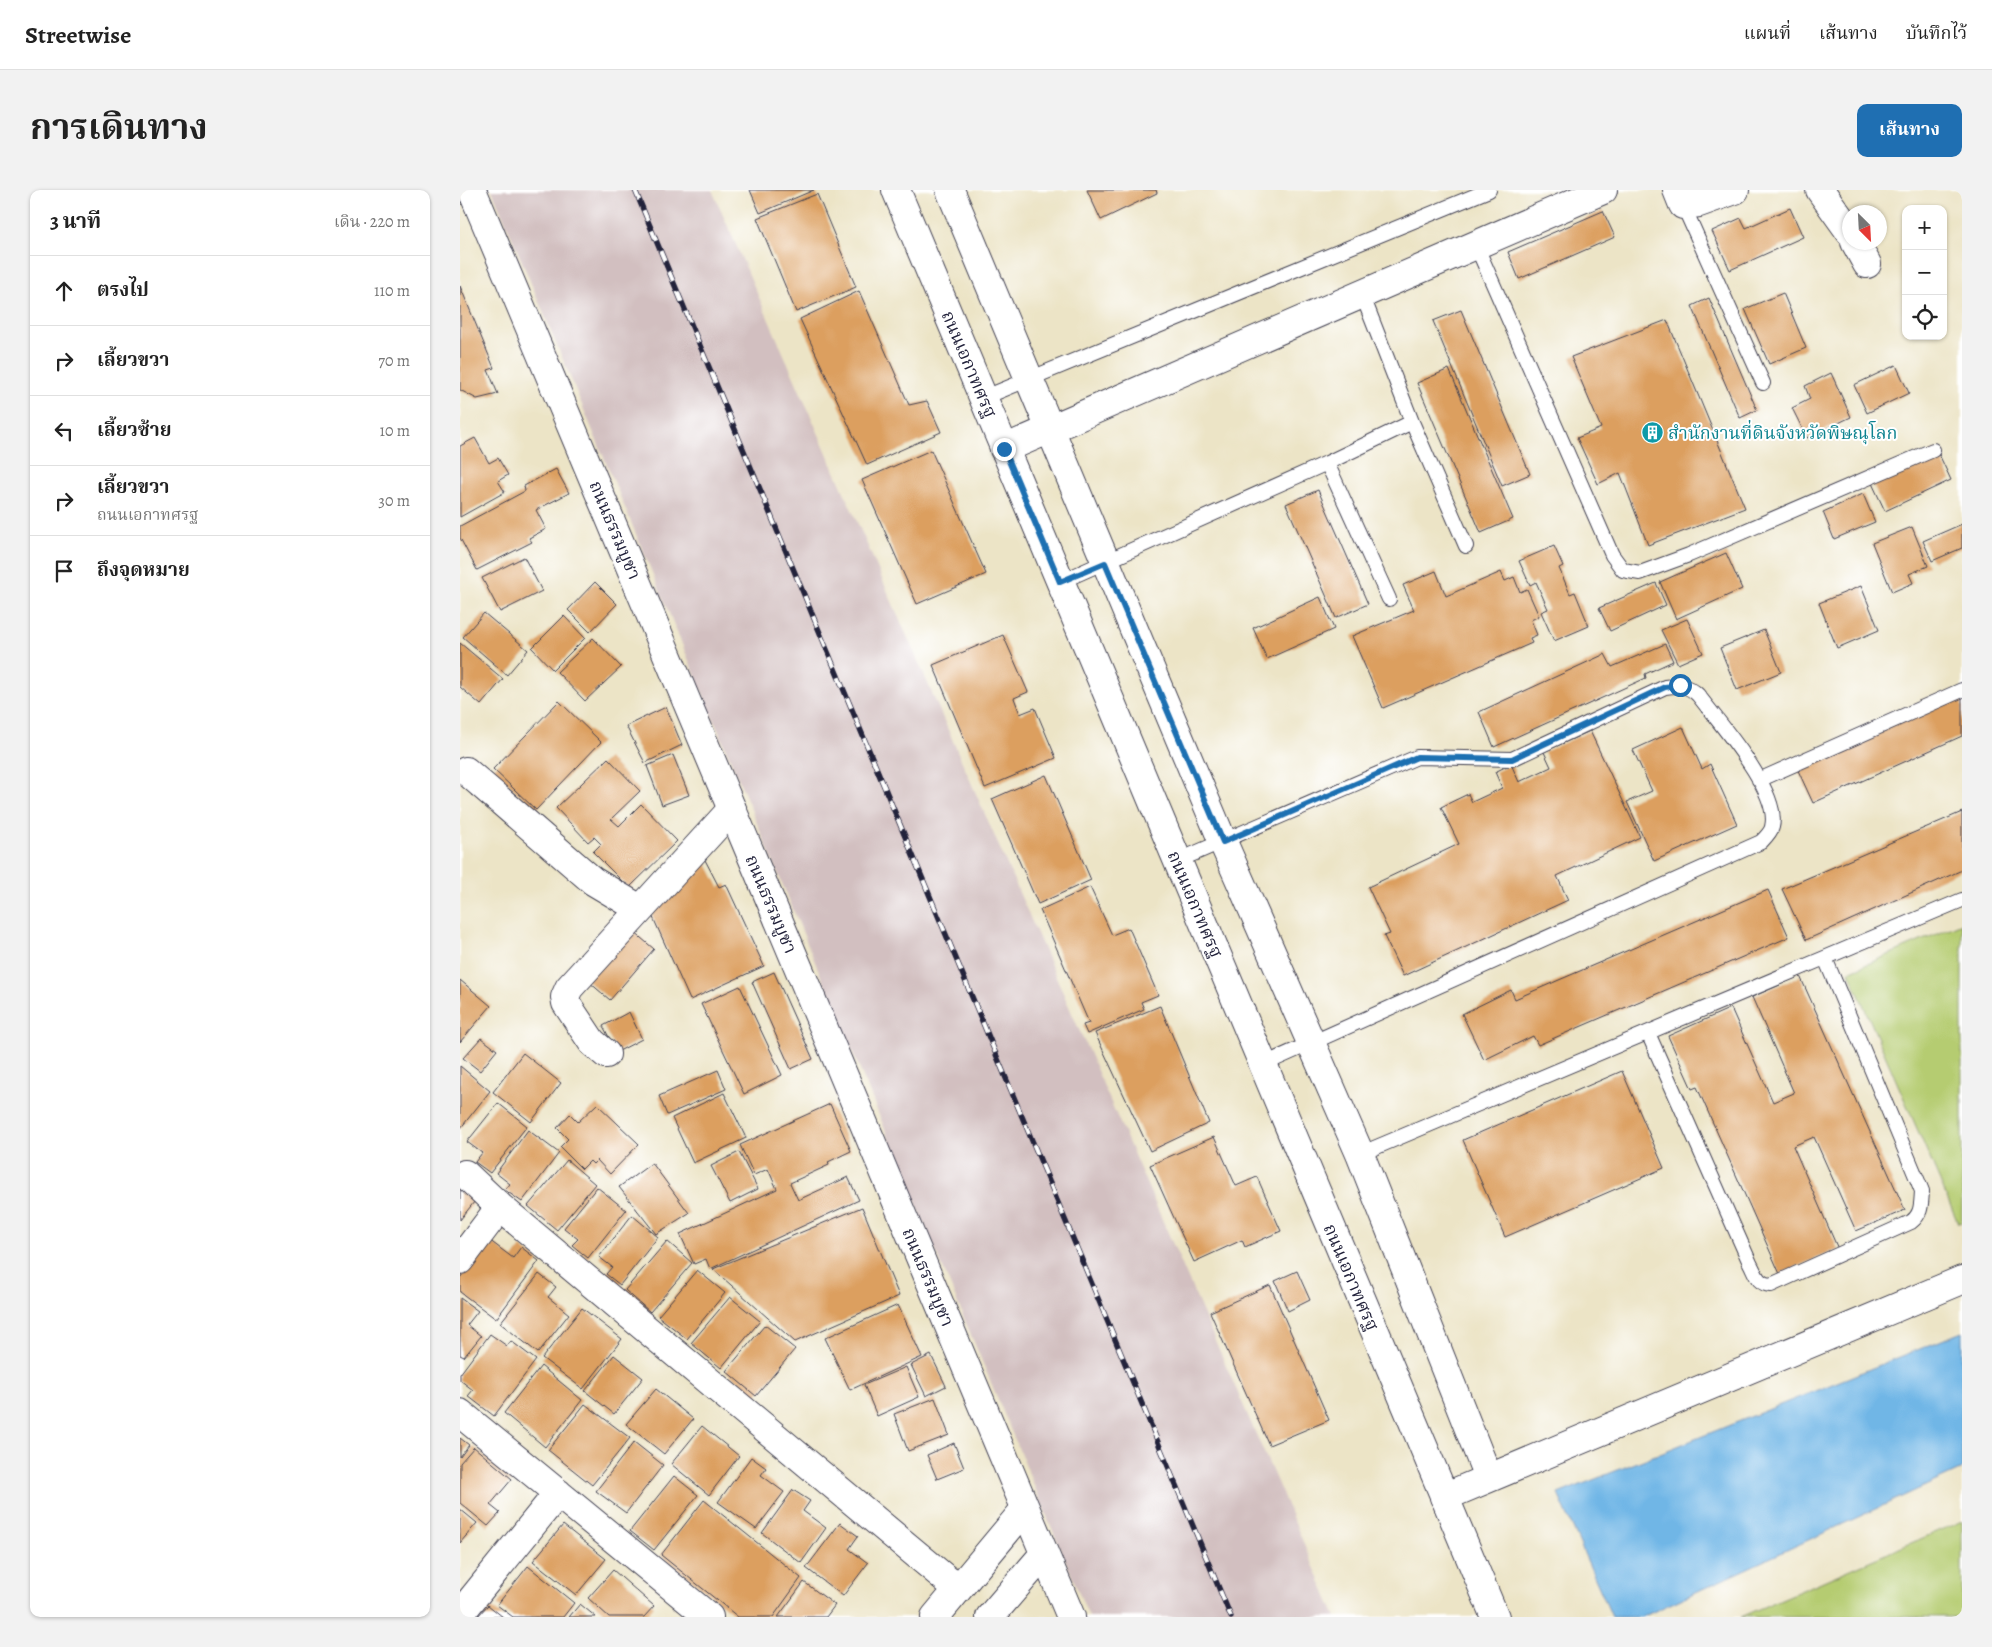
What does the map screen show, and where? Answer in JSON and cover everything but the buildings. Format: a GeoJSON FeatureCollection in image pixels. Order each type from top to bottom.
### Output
{"type":"FeatureCollection","features":[{"type":"Feature","properties":{"kind":"street","name":"ถนนธรรมบูชา"},"geometry":{"type":"LineString","coordinates":[[472,190],[1071,1617]]}},
{"type":"Feature","properties":{"kind":"street","name":"ถนนเอกาทศรฐ"},"geometry":{"type":"LineString","coordinates":[[896,190],[1495,1617]]}},
{"type":"Feature","properties":{"kind":"street"},"geometry":{"type":"LineString","coordinates":[[950,190],[1223,842],[1360,1154],[1488,1477]]}},
{"type":"Feature","properties":{"kind":"street"},"geometry":{"type":"LineString","coordinates":[[1004,449],[1603,190]]}},
{"type":"Feature","properties":{"kind":"street"},"geometry":{"type":"LineString","coordinates":[[1680,197],[1699,204],[1734,190]]}},
{"type":"Feature","properties":{"kind":"street"},"geometry":{"type":"LineString","coordinates":[[1820,190],[1842,221]]}},
{"type":"Feature","properties":{"kind":"street"},"geometry":{"type":"LineString","coordinates":[[466,771],[593,881],[640,909]]}},
{"type":"Feature","properties":{"kind":"street"},"geometry":{"type":"LineString","coordinates":[[606,1054],[592,1042],[575,1018],[565,996],[569,988],[732,810]]}},
{"type":"Feature","properties":{"kind":"street"},"geometry":{"type":"LineString","coordinates":[[465,1174],[500,1207],[958,1589]]}},
{"type":"Feature","properties":{"kind":"street"},"geometry":{"type":"LineString","coordinates":[[460,1260],[500,1207]]}},
{"type":"Feature","properties":{"kind":"street"},"geometry":{"type":"LineString","coordinates":[[1444,1497],[1962,1280]]}},
{"type":"Feature","properties":{"kind":"street"},"geometry":{"type":"LineString","coordinates":[[460,1413],[701,1615]]}},
{"type":"Feature","properties":{"kind":"street"},"geometry":{"type":"LineString","coordinates":[[460,1614],[558,1494]]}},
{"type":"Feature","properties":{"kind":"street"},"geometry":{"type":"LineString","coordinates":[[935,1617],[1025,1509]]}},
{"type":"Feature","properties":{"kind":"street"},"geometry":{"type":"LineString","coordinates":[[990,1617],[1044,1554]]}},
{"type":"Feature","properties":{"kind":"lane"},"geometry":{"type":"LineString","coordinates":[[983,398],[1489,190]]}},
{"type":"Feature","properties":{"kind":"lane"},"geometry":{"type":"LineString","coordinates":[[1680,197],[1763,383]]}},
{"type":"Feature","properties":{"kind":"lane"},"geometry":{"type":"LineString","coordinates":[[1476,245],[1612,555],[1623,570],[1640,573],[1689,555],[1933,450]]}},
{"type":"Feature","properties":{"kind":"lane"},"geometry":{"type":"LineString","coordinates":[[1362,294],[1412,422],[1466,546]]}},
{"type":"Feature","properties":{"kind":"lane"},"geometry":{"type":"LineString","coordinates":[[1060,582],[1327,464],[1412,422]]}},
{"type":"Feature","properties":{"kind":"lane"},"geometry":{"type":"LineString","coordinates":[[1327,464],[1389,599]]}},
{"type":"Feature","properties":{"kind":"lane"},"geometry":{"type":"LineString","coordinates":[[1177,861],[1417,757],[1512,759],[1665,687],[1680,685],[1692,689],[1698,695],[1767,792],[1773,813],[1772,828],[1761,842],[1262,1064]]}},
{"type":"Feature","properties":{"kind":"lane"},"geometry":{"type":"LineString","coordinates":[[1759,780],[1962,690]]}},
{"type":"Feature","properties":{"kind":"lane"},"geometry":{"type":"LineString","coordinates":[[1360,1154],[1962,900]]}},
{"type":"Feature","properties":{"kind":"lane"},"geometry":{"type":"LineString","coordinates":[[1648,1033],[1759,1282],[1763,1285],[1771,1285],[1911,1222],[1918,1217],[1920,1211],[1922,1191],[1825,958]]}},
{"type":"Feature","properties":{"kind":"shaded area"},"geometry":{"type":"Polygon","coordinates":[[[492,190],[712,190],[1336,1617],[1089,1617],[492,190]]]}},
{"type":"Feature","properties":{"kind":"green space"},"geometry":{"type":"Polygon","coordinates":[[[1962,923],[1962,1222],[1958,1223],[1849,972],[1962,923]]]}},
{"type":"Feature","properties":{"kind":"green space"},"geometry":{"type":"Polygon","coordinates":[[[1962,1521],[1962,1617],[1740,1617],[1962,1521]]]}},
{"type":"Feature","properties":{"kind":"water"},"geometry":{"type":"Polygon","coordinates":[[[1962,1332],[1962,1469],[1642,1617],[1612,1617],[1558,1494],[1962,1332]]]}},
{"type":"Feature","properties":{"kind":"railway"},"geometry":{"type":"LineString","coordinates":[[635,190],[1231,1617]]}},
{"type":"Feature","properties":{"kind":"place","name":"สำนักงานที่ดินจังหวัดพิษณุโลก"},"geometry":{"type":"Point","coordinates":[1652,433]}},
{"type":"Feature","properties":{"kind":"route"},"geometry":{"type":"LineString","coordinates":[[1004,449],[1060,582],[1105,563],[1223,842],[1417,757],[1512,759],[1665,687],[1680,685]]}}]}
